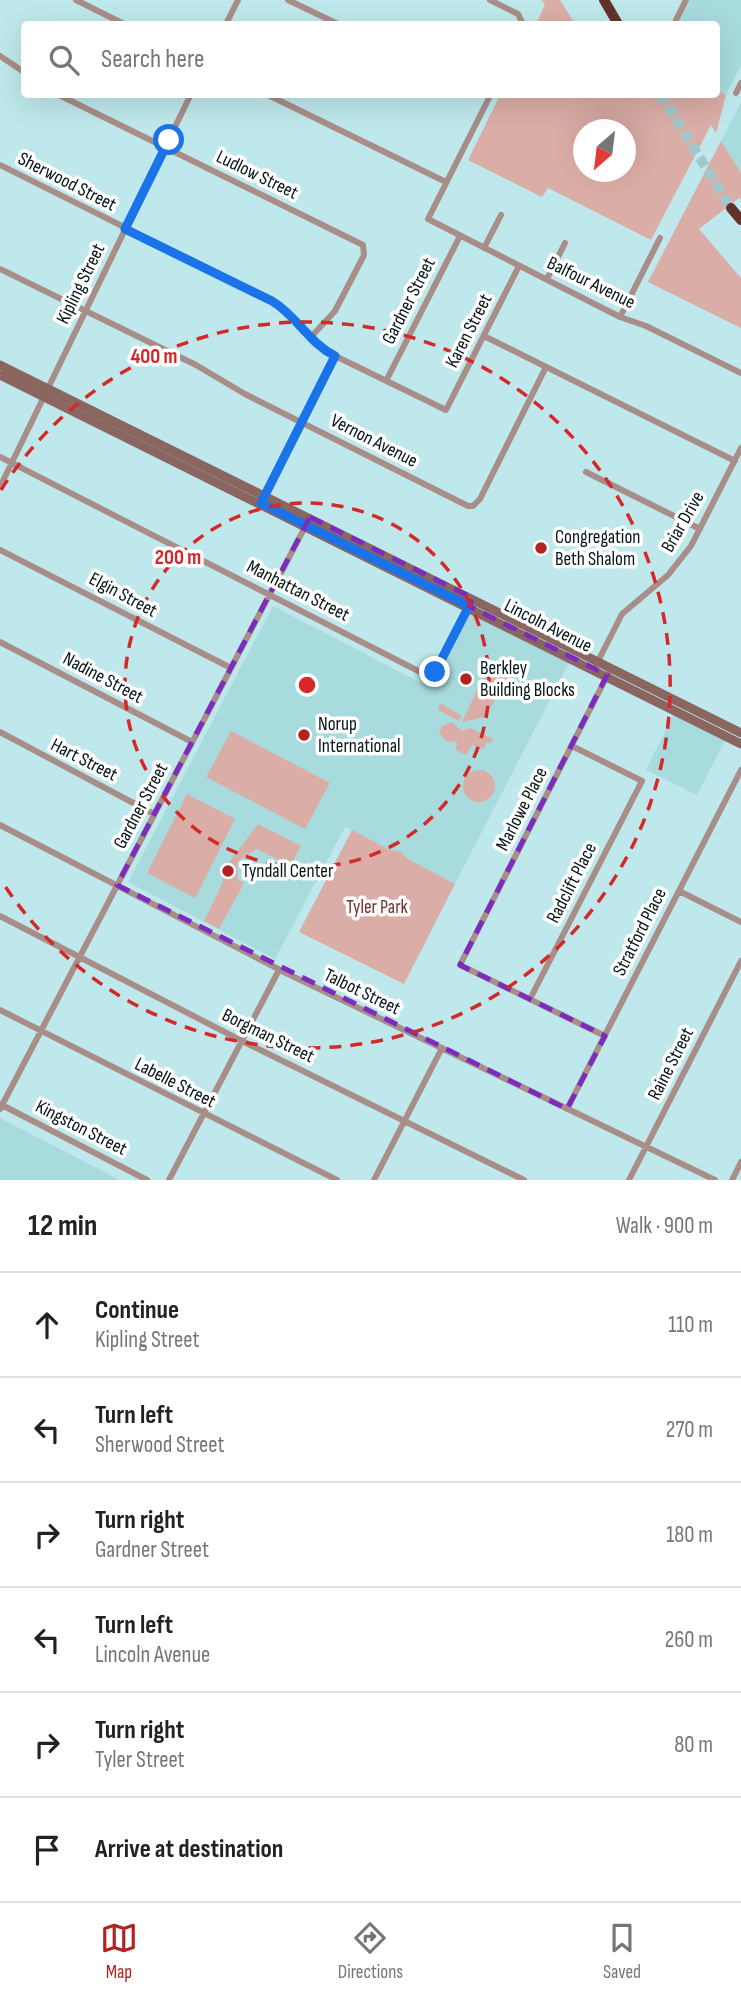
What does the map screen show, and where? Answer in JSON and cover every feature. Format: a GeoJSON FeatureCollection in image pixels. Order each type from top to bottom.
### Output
{"type":"FeatureCollection","features":[{"type":"Feature","properties":{"kind":"highway"},"geometry":{"type":"LineString","coordinates":[[604,0],[616,21]]}},
{"type":"Feature","properties":{"kind":"highway"},"geometry":{"type":"LineString","coordinates":[[731,208],[741,220]]}},
{"type":"Feature","properties":{"kind":"street"},"geometry":{"type":"LineString","coordinates":[[76,0],[118,21]]}},
{"type":"Feature","properties":{"kind":"street"},"geometry":{"type":"LineString","coordinates":[[228,21],[238,0]]}},
{"type":"Feature","properties":{"kind":"street"},"geometry":{"type":"LineString","coordinates":[[288,0],[332,21]]}},
{"type":"Feature","properties":{"kind":"street"},"geometry":{"type":"LineString","coordinates":[[490,0],[522,21]]}},
{"type":"Feature","properties":{"kind":"street"},"geometry":{"type":"LineString","coordinates":[[676,20],[686,0]]}},
{"type":"Feature","properties":{"kind":"street"},"geometry":{"type":"LineString","coordinates":[[0,56],[21,70]]}},
{"type":"Feature","properties":{"kind":"street"},"geometry":{"type":"LineString","coordinates":[[736,93],[741,83]]}},
{"type":"Feature","properties":{"kind":"street","name":"Ludlow Street"},"geometry":{"type":"LineString","coordinates":[[65,98],[360,243],[365,248],[335,311],[310,338]]}},
{"type":"Feature","properties":{"kind":"street","name":"Kipling Street"},"geometry":{"type":"LineString","coordinates":[[0,487],[189,98]]}},
{"type":"Feature","properties":{"kind":"street"},"geometry":{"type":"LineString","coordinates":[[274,98],[446,182],[486,98]]}},
{"type":"Feature","properties":{"kind":"street","name":"Sherwood Street"},"geometry":{"type":"LineString","coordinates":[[0,165],[272,301],[292,315],[310,338],[335,356],[446,411]]}},
{"type":"Feature","properties":{"kind":"street","name":"Balfour Avenue"},"geometry":{"type":"LineString","coordinates":[[446,182],[428,219],[620,317],[646,326],[741,373]]}},
{"type":"Feature","properties":{"kind":"street"},"geometry":{"type":"LineString","coordinates":[[484,248],[501,215]]}},
{"type":"Feature","properties":{"kind":"street","name":"Gardner Street"},"geometry":{"type":"LineString","coordinates":[[386,381],[460,236]]}},
{"type":"Feature","properties":{"kind":"street"},"geometry":{"type":"LineString","coordinates":[[620,317],[660,237]]}},
{"type":"Feature","properties":{"kind":"street"},"geometry":{"type":"LineString","coordinates":[[547,279],[565,243]]}},
{"type":"Feature","properties":{"kind":"street","name":"Karen Street"},"geometry":{"type":"LineString","coordinates":[[446,411],[519,266]]}},
{"type":"Feature","properties":{"kind":"street","name":"Vernon Avenue"},"geometry":{"type":"LineString","coordinates":[[0,270],[196,365],[301,423],[473,506],[480,499],[546,367]]}},
{"type":"Feature","properties":{"kind":"street"},"geometry":{"type":"LineString","coordinates":[[484,336],[735,461]]}},
{"type":"Feature","properties":{"kind":"street"},"geometry":{"type":"LineString","coordinates":[[263,499],[335,356]]}},
{"type":"Feature","properties":{"kind":"street","name":"Lincoln Avenue"},"geometry":{"type":"LineString","coordinates":[[0,365],[45,392],[596,665],[741,733]]}},
{"type":"Feature","properties":{"kind":"street","name":"Lincoln Avenue"},"geometry":{"type":"LineString","coordinates":[[0,375],[45,392]]}},
{"type":"Feature","properties":{"kind":"street","name":"Briar Drive"},"geometry":{"type":"LineString","coordinates":[[596,665],[622,614],[668,575],[700,529],[741,449]]}},
{"type":"Feature","properties":{"kind":"street","name":"Manhattan Street"},"geometry":{"type":"LineString","coordinates":[[0,457],[432,678],[471,602]]}},
{"type":"Feature","properties":{"kind":"street"},"geometry":{"type":"LineString","coordinates":[[586,472],[700,529]]}},
{"type":"Feature","properties":{"kind":"street","name":"Gardner Street"},"geometry":{"type":"LineString","coordinates":[[1,1106],[308,521]]}},
{"type":"Feature","properties":{"kind":"street","name":"Elgin Street"},"geometry":{"type":"LineString","coordinates":[[0,550],[231,668]]}},
{"type":"Feature","properties":{"kind":"street","name":"Nadine Street"},"geometry":{"type":"LineString","coordinates":[[0,642],[192,742]]}},
{"type":"Feature","properties":{"kind":"street","name":"Lincoln Avenue"},"geometry":{"type":"LineString","coordinates":[[609,671],[741,744]]}},
{"type":"Feature","properties":{"kind":"street","name":"Marlowe Place"},"geometry":{"type":"LineString","coordinates":[[530,999],[460,965],[609,671]]}},
{"type":"Feature","properties":{"kind":"street","name":"Hart Street"},"geometry":{"type":"LineString","coordinates":[[0,732],[154,814]]}},
{"type":"Feature","properties":{"kind":"street","name":"Radclift Place"},"geometry":{"type":"LineString","coordinates":[[530,999],[642,781],[572,746]]}},
{"type":"Feature","properties":{"kind":"street","name":"Stratford Place"},"geometry":{"type":"LineString","coordinates":[[568,1109],[741,770]]}},
{"type":"Feature","properties":{"kind":"street","name":"Talbot Street"},"geometry":{"type":"LineString","coordinates":[[0,825],[279,970],[715,1180]]}},
{"type":"Feature","properties":{"kind":"street"},"geometry":{"type":"LineString","coordinates":[[679,891],[741,922]]}},
{"type":"Feature","properties":{"kind":"street","name":"Borgman Street"},"geometry":{"type":"LineString","coordinates":[[0,916],[242,1041],[524,1180]]}},
{"type":"Feature","properties":{"kind":"street","name":"Raine Street"},"geometry":{"type":"LineString","coordinates":[[629,1180],[741,961]]}},
{"type":"Feature","properties":{"kind":"street"},"geometry":{"type":"LineString","coordinates":[[169,1180],[279,970]]}},
{"type":"Feature","properties":{"kind":"street"},"geometry":{"type":"LineString","coordinates":[[530,999],[605,1036]]}},
{"type":"Feature","properties":{"kind":"street","name":"Labelle Street"},"geometry":{"type":"LineString","coordinates":[[0,1010],[203,1115],[337,1180]]}},
{"type":"Feature","properties":{"kind":"street"},"geometry":{"type":"LineString","coordinates":[[374,1180],[442,1048]]}},
{"type":"Feature","properties":{"kind":"street","name":"Kingston Street"},"geometry":{"type":"LineString","coordinates":[[1,1106],[146,1180]]}},
{"type":"Feature","properties":{"kind":"street"},"geometry":{"type":"LineString","coordinates":[[732,1180],[741,1162]]}},
{"type":"Feature","properties":{"kind":"highlighted area"},"geometry":{"type":"Polygon","coordinates":[[[310,517],[473,598],[469,606],[607,675],[460,965],[605,1036],[567,1109],[117,885],[310,517]]]}},
{"type":"Feature","properties":{"kind":"shaded area"},"geometry":{"type":"Polygon","coordinates":[[[689,0],[741,0],[741,65],[726,95],[720,92],[720,21],[678,21],[689,0]]]}},
{"type":"Feature","properties":{"kind":"shaded area"},"geometry":{"type":"Polygon","coordinates":[[[741,102],[741,173],[721,141],[741,102]]]}},
{"type":"Feature","properties":{"kind":"shaded area"},"geometry":{"type":"Polygon","coordinates":[[[471,604],[573,655],[455,884],[345,827],[275,959],[128,882],[273,606],[427,686],[471,604]]]}},
{"type":"Feature","properties":{"kind":"shaded area"},"geometry":{"type":"Polygon","coordinates":[[[674,713],[726,739],[697,795],[646,770],[674,713]]]}},
{"type":"Feature","properties":{"kind":"shaded area"},"geometry":{"type":"Polygon","coordinates":[[[0,1118],[120,1180],[0,1180],[0,1118]]]}},
{"type":"Feature","properties":{"kind":"green space"},"geometry":{"type":"Polygon","coordinates":[[[542,0],[560,0],[573,21],[537,21],[545,5],[542,0]]]}},
{"type":"Feature","properties":{"kind":"green space"},"geometry":{"type":"Polygon","coordinates":[[[720,92],[726,95],[716,133],[711,125],[651,240],[548,188],[542,197],[468,160],[499,98],[720,98],[720,92]]]}},
{"type":"Feature","properties":{"kind":"green space"},"geometry":{"type":"Polygon","coordinates":[[[721,141],[741,173],[741,200],[739,198],[699,229],[741,278],[741,328],[648,282],[721,141]]]}},
{"type":"Feature","properties":{"kind":"green space"},"geometry":{"type":"Polygon","coordinates":[[[482,663],[503,672],[506,669],[511,672],[485,717],[462,722],[485,673],[478,669],[482,663]]]}},
{"type":"Feature","properties":{"kind":"green space"},"geometry":{"type":"Polygon","coordinates":[[[440,703],[462,716],[459,721],[438,710],[440,703]]]}},
{"type":"Feature","properties":{"kind":"green space"},"geometry":{"type":"Polygon","coordinates":[[[452,722],[462,731],[470,728],[493,739],[490,744],[487,742],[483,749],[472,745],[466,755],[456,750],[457,742],[446,741],[439,733],[442,726],[452,722]]]}},
{"type":"Feature","properties":{"kind":"green space"},"geometry":{"type":"Polygon","coordinates":[[[231,731],[330,783],[305,829],[206,777],[231,731]]]}},
{"type":"Feature","properties":{"kind":"green space"},"geometry":{"type":"Polygon","coordinates":[[[479,770],[491,774],[495,786],[491,798],[479,802],[467,798],[463,786],[467,774],[479,770]]]}},
{"type":"Feature","properties":{"kind":"green space"},"geometry":{"type":"Polygon","coordinates":[[[187,794],[235,819],[195,898],[147,873],[187,794]]]}},
{"type":"Feature","properties":{"kind":"green space"},"geometry":{"type":"Polygon","coordinates":[[[258,824],[301,846],[292,863],[283,858],[281,861],[257,849],[237,862],[238,881],[243,881],[243,885],[219,929],[204,921],[223,882],[223,870],[258,824]]]}},
{"type":"Feature","properties":{"kind":"green space","name":"Tyler Park"},"geometry":{"type":"Polygon","coordinates":[[[352,830],[390,850],[401,852],[406,858],[455,884],[404,984],[299,932],[352,830]]]}},
{"type":"Feature","properties":{"kind":"tunnel"},"geometry":{"type":"LineString","coordinates":[[662,98],[731,208]]}},
{"type":"Feature","properties":{"kind":"place","name":"Congregation Beth Shalom"},"geometry":{"type":"Point","coordinates":[541,548]}},
{"type":"Feature","properties":{"kind":"place","name":"Berkley Building Blocks"},"geometry":{"type":"Point","coordinates":[466,679]}},
{"type":"Feature","properties":{"kind":"place","name":"Norup International"},"geometry":{"type":"Point","coordinates":[304,735]}},
{"type":"Feature","properties":{"kind":"place","name":"Tyndall Center"},"geometry":{"type":"Point","coordinates":[228,871]}},
{"type":"Feature","properties":{"kind":"route"},"geometry":{"type":"LineString","coordinates":[[169,140],[125,229],[282,307],[317,345],[335,356],[261,503],[469,606],[435,672]]}}]}
